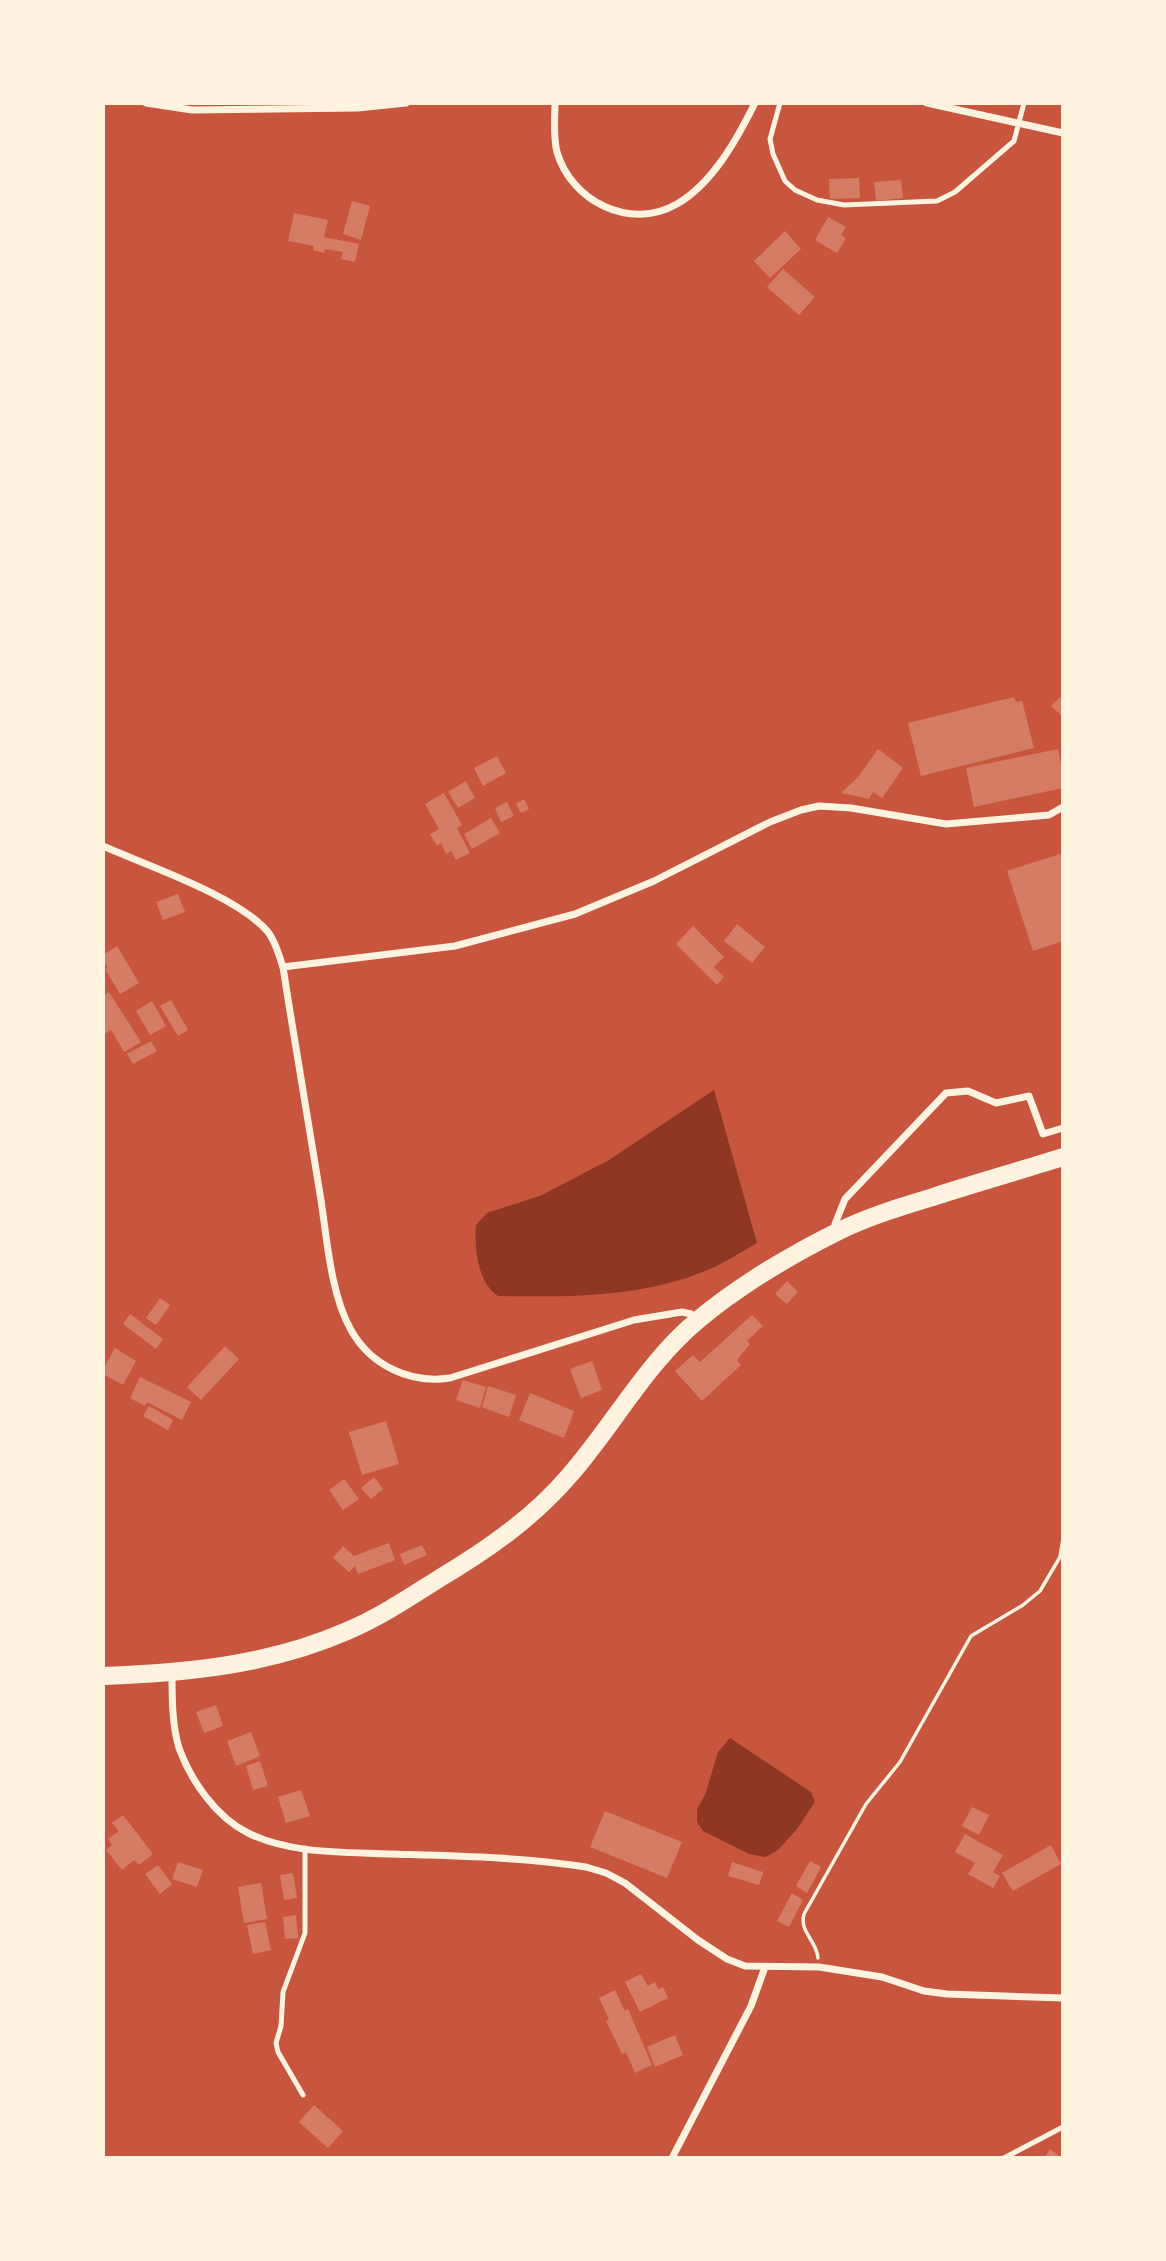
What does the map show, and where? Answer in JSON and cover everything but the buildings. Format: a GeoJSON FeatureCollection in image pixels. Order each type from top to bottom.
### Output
{"type":"FeatureCollection","features":[{"type":"Feature","properties":{"kind":"highway"},"geometry":{"type":"LineString","coordinates":[[103,1676],[172,1673],[247,1662],[345,1632],[380,1615],[481,1553],[524,1519],[568,1478],[658,1360],[698,1320],[776,1266],[838,1231],[889,1210],[1063,1157]]}},
{"type":"Feature","properties":{"kind":"street"},"geometry":{"type":"LineString","coordinates":[[146,103],[192,110],[225,106],[332,108],[406,103]]}},
{"type":"Feature","properties":{"kind":"street"},"geometry":{"type":"LineString","coordinates":[[555,103],[557,150],[566,174],[581,192],[601,206],[623,213],[643,214],[659,212],[689,196],[722,159],[755,103]]}},
{"type":"Feature","properties":{"kind":"street"},"geometry":{"type":"LineString","coordinates":[[927,103],[1063,133]]}},
{"type":"Feature","properties":{"kind":"street"},"geometry":{"type":"LineString","coordinates":[[283,967],[455,946],[575,914],[654,881],[770,822],[819,806],[851,808],[946,824],[1049,815],[1063,807]]}},
{"type":"Feature","properties":{"kind":"street"},"geometry":{"type":"LineString","coordinates":[[103,846],[208,892],[244,912],[270,935],[283,967],[332,1272],[350,1330],[363,1348],[384,1365],[407,1377],[435,1380],[450,1378],[634,1321],[682,1312],[691,1314],[698,1320]]}},
{"type":"Feature","properties":{"kind":"street"},"geometry":{"type":"LineString","coordinates":[[838,1231],[835,1224],[845,1199],[946,1093],[968,1091],[996,1103],[1029,1096],[1043,1134],[1063,1128]]}},
{"type":"Feature","properties":{"kind":"street"},"geometry":{"type":"LineString","coordinates":[[172,1673],[179,1746],[199,1788],[213,1806],[248,1833],[281,1844],[342,1852],[466,1856],[586,1867],[625,1883],[698,1940],[727,1959],[745,1966],[818,1967],[882,1977],[924,1991],[947,1994],[1063,1997]]}},
{"type":"Feature","properties":{"kind":"street"},"geometry":{"type":"LineString","coordinates":[[672,2158],[751,2006],[765,1967]]}},
{"type":"Feature","properties":{"kind":"lane"},"geometry":{"type":"LineString","coordinates":[[780,103],[770,139],[773,155],[785,181],[795,190],[817,200],[844,205],[937,201],[955,192],[1014,141],[1024,103]]}},
{"type":"Feature","properties":{"kind":"lane"},"geometry":{"type":"LineString","coordinates":[[303,2095],[278,2052],[276,2043],[281,2026],[284,1992],[305,1933],[305,1848]]}},
{"type":"Feature","properties":{"kind":"lane"},"geometry":{"type":"LineString","coordinates":[[1004,2158],[1063,2126]]}},
{"type":"Feature","properties":{"kind":"path"},"geometry":{"type":"LineString","coordinates":[[818,1967],[817,1950],[805,1933],[802,1921],[817,1888],[866,1804],[900,1762],[971,1636],[1023,1605],[1040,1591],[1060,1557],[1063,1539]]}},
{"type":"Feature","properties":{"kind":"shaded area"},"geometry":{"type":"Polygon","coordinates":[[[714,1090],[757,1243],[710,1269],[684,1279],[632,1291],[579,1296],[498,1296],[491,1290],[482,1274],[476,1244],[476,1225],[487,1213],[542,1195],[609,1160],[714,1090]]]}},
{"type":"Feature","properties":{"kind":"shaded area"},"geometry":{"type":"Polygon","coordinates":[[[730,1738],[811,1792],[815,1802],[797,1829],[778,1850],[766,1857],[749,1854],[703,1831],[697,1822],[697,1809],[705,1795],[718,1752],[730,1738]]]}}]}
